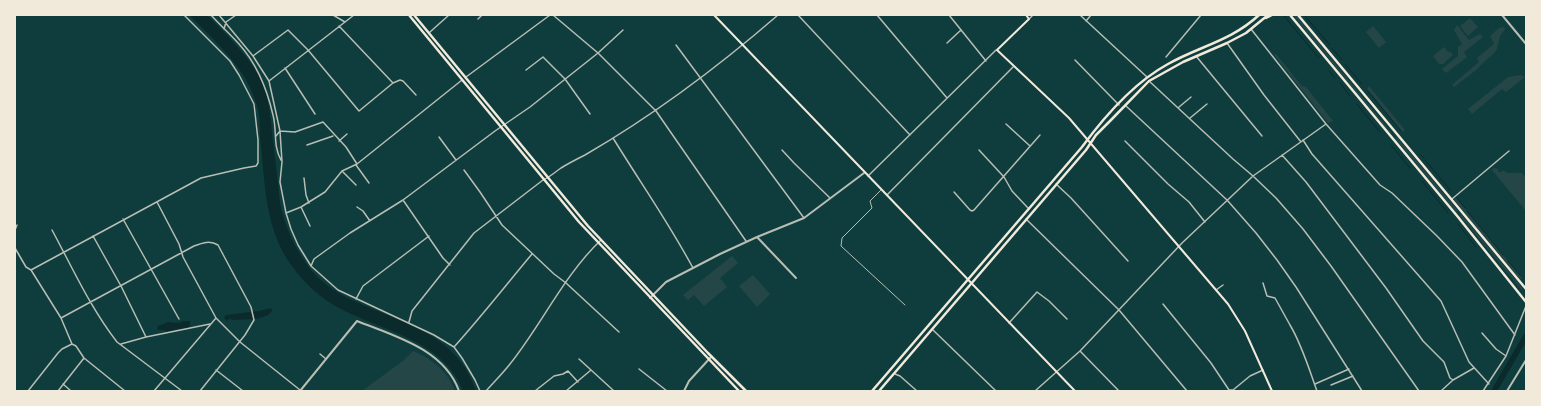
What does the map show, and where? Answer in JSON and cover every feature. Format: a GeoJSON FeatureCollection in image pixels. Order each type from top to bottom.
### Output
{"type":"FeatureCollection","features":[{"type":"Feature","properties":{"kind":"main road"},"geometry":{"type":"LineString","coordinates":[[409,15],[543,180],[597,243],[739,391]]}},
{"type":"Feature","properties":{"kind":"main road"},"geometry":{"type":"LineString","coordinates":[[414,15],[601,240],[746,391]]}},
{"type":"Feature","properties":{"kind":"main road"},"geometry":{"type":"LineString","coordinates":[[714,15],[1008,323],[1075,391]]}},
{"type":"Feature","properties":{"kind":"main road"},"geometry":{"type":"LineString","coordinates":[[1026,15],[1029,19],[996,50],[1013,67],[1046,95],[1091,143],[1228,304],[1241,324],[1272,391]]}},
{"type":"Feature","properties":{"kind":"main road"},"geometry":{"type":"LineString","coordinates":[[872,391],[1088,140],[1139,84],[1147,77],[1180,58],[1235,34],[1259,15]]}},
{"type":"Feature","properties":{"kind":"main road"},"geometry":{"type":"LineString","coordinates":[[879,391],[1125,104],[1149,81],[1170,68],[1228,43],[1251,29],[1268,15]]}},
{"type":"Feature","properties":{"kind":"main road"},"geometry":{"type":"LineString","coordinates":[[1262,20],[1272,15]]}},
{"type":"Feature","properties":{"kind":"main road"},"geometry":{"type":"LineString","coordinates":[[1290,15],[1484,248],[1526,302]]}},
{"type":"Feature","properties":{"kind":"main road"},"geometry":{"type":"LineString","coordinates":[[1298,15],[1526,289]]}},
{"type":"Feature","properties":{"kind":"main road"},"geometry":{"type":"LineString","coordinates":[[1391,137],[1396,133]]}},
{"type":"Feature","properties":{"kind":"street"},"geometry":{"type":"LineString","coordinates":[[31,270],[201,178],[256,166],[258,163],[258,140],[254,104],[239,74],[230,61],[184,15]]}},
{"type":"Feature","properties":{"kind":"street"},"geometry":{"type":"LineString","coordinates":[[211,15],[240,44],[255,65],[266,89],[274,117],[278,156],[282,162]]}},
{"type":"Feature","properties":{"kind":"street"},"geometry":{"type":"LineString","coordinates":[[219,15],[253,56],[268,81],[280,131],[282,162],[280,182],[286,214],[298,245],[311,266],[338,290],[434,334],[454,348],[476,380],[480,391]]}},
{"type":"Feature","properties":{"kind":"street"},"geometry":{"type":"LineString","coordinates":[[224,29],[226,22],[236,15]]}},
{"type":"Feature","properties":{"kind":"street"},"geometry":{"type":"LineString","coordinates":[[333,15],[345,22]]}},
{"type":"Feature","properties":{"kind":"street"},"geometry":{"type":"LineString","coordinates":[[266,89],[268,81],[354,15]]}},
{"type":"Feature","properties":{"kind":"street"},"geometry":{"type":"LineString","coordinates":[[426,36],[449,15]]}},
{"type":"Feature","properties":{"kind":"street"},"geometry":{"type":"LineString","coordinates":[[478,19],[482,15]]}},
{"type":"Feature","properties":{"kind":"street"},"geometry":{"type":"LineString","coordinates":[[466,77],[550,15]]}},
{"type":"Feature","properties":{"kind":"street"},"geometry":{"type":"LineString","coordinates":[[553,15],[598,54],[656,111],[746,241]]}},
{"type":"Feature","properties":{"kind":"street"},"geometry":{"type":"LineString","coordinates":[[409,322],[412,311],[474,233],[543,180],[549,178],[561,169],[656,111],[742,45],[778,15]]}},
{"type":"Feature","properties":{"kind":"street"},"geometry":{"type":"LineString","coordinates":[[798,15],[910,135]]}},
{"type":"Feature","properties":{"kind":"street"},"geometry":{"type":"LineString","coordinates":[[878,15],[948,98]]}},
{"type":"Feature","properties":{"kind":"street"},"geometry":{"type":"LineString","coordinates":[[949,15],[986,61]]}},
{"type":"Feature","properties":{"kind":"street"},"geometry":{"type":"LineString","coordinates":[[1029,19],[1033,15]]}},
{"type":"Feature","properties":{"kind":"street"},"geometry":{"type":"LineString","coordinates":[[1080,15],[1147,77]]}},
{"type":"Feature","properties":{"kind":"street"},"geometry":{"type":"LineString","coordinates":[[1086,21],[1091,15]]}},
{"type":"Feature","properties":{"kind":"street"},"geometry":{"type":"LineString","coordinates":[[1166,57],[1201,15]]}},
{"type":"Feature","properties":{"kind":"street"},"geometry":{"type":"LineString","coordinates":[[1502,15],[1526,44]]}},
{"type":"Feature","properties":{"kind":"street"},"geometry":{"type":"LineString","coordinates":[[339,26],[393,83]]}},
{"type":"Feature","properties":{"kind":"street"},"geometry":{"type":"LineString","coordinates":[[1251,29],[1326,124],[1380,185],[1392,193],[1462,262],[1486,293],[1515,335]]}},
{"type":"Feature","properties":{"kind":"street"},"geometry":{"type":"LineString","coordinates":[[253,56],[288,30],[308,50],[359,111],[393,83],[400,80],[403,81],[416,94]]}},
{"type":"Feature","properties":{"kind":"street"},"geometry":{"type":"LineString","coordinates":[[311,266],[314,259],[403,200],[565,80],[598,54],[623,30]]}},
{"type":"Feature","properties":{"kind":"street"},"geometry":{"type":"LineString","coordinates":[[947,43],[961,30]]}},
{"type":"Feature","properties":{"kind":"street"},"geometry":{"type":"LineString","coordinates":[[1228,43],[1264,95],[1312,154],[1441,301],[1469,362],[1488,384]]}},
{"type":"Feature","properties":{"kind":"street"},"geometry":{"type":"LineString","coordinates":[[676,45],[804,218]]}},
{"type":"Feature","properties":{"kind":"street"},"geometry":{"type":"LineString","coordinates":[[868,176],[996,50]]}},
{"type":"Feature","properties":{"kind":"street"},"geometry":{"type":"LineString","coordinates":[[1196,56],[1262,136]]}},
{"type":"Feature","properties":{"kind":"street"},"geometry":{"type":"LineString","coordinates":[[526,70],[544,57],[565,80],[590,114]]}},
{"type":"Feature","properties":{"kind":"street"},"geometry":{"type":"LineString","coordinates":[[1075,60],[1119,105]]}},
{"type":"Feature","properties":{"kind":"street"},"geometry":{"type":"LineString","coordinates":[[887,196],[1013,67]]}},
{"type":"Feature","properties":{"kind":"street"},"geometry":{"type":"LineString","coordinates":[[285,68],[315,114]]}},
{"type":"Feature","properties":{"kind":"street"},"geometry":{"type":"LineString","coordinates":[[286,214],[302,207],[325,192],[342,171],[357,164],[462,80]]}},
{"type":"Feature","properties":{"kind":"street"},"geometry":{"type":"LineString","coordinates":[[1149,81],[1179,107],[1276,198],[1303,229],[1331,266],[1419,391]]}},
{"type":"Feature","properties":{"kind":"street"},"geometry":{"type":"LineString","coordinates":[[1179,107],[1191,97]]}},
{"type":"Feature","properties":{"kind":"street"},"geometry":{"type":"LineString","coordinates":[[1125,104],[1227,200],[1278,260],[1362,391]]}},
{"type":"Feature","properties":{"kind":"street"},"geometry":{"type":"LineString","coordinates":[[1190,118],[1207,104]]}},
{"type":"Feature","properties":{"kind":"street"},"geometry":{"type":"LineString","coordinates":[[280,131],[295,132],[323,122],[334,136],[346,147],[369,183]]}},
{"type":"Feature","properties":{"kind":"street"},"geometry":{"type":"LineString","coordinates":[[1006,124],[1030,146]]}},
{"type":"Feature","properties":{"kind":"street"},"geometry":{"type":"LineString","coordinates":[[1035,391],[1080,351],[1179,246],[1253,176],[1326,124]]}},
{"type":"Feature","properties":{"kind":"street"},"geometry":{"type":"LineString","coordinates":[[275,137],[280,131]]}},
{"type":"Feature","properties":{"kind":"street"},"geometry":{"type":"LineString","coordinates":[[339,141],[347,134]]}},
{"type":"Feature","properties":{"kind":"street"},"geometry":{"type":"LineString","coordinates":[[954,192],[972,211],[1040,135]]}},
{"type":"Feature","properties":{"kind":"street"},"geometry":{"type":"LineString","coordinates":[[307,145],[334,136]]}},
{"type":"Feature","properties":{"kind":"street"},"geometry":{"type":"LineString","coordinates":[[439,137],[456,160]]}},
{"type":"Feature","properties":{"kind":"street"},"geometry":{"type":"LineString","coordinates":[[613,138],[658,211],[672,230],[693,268]]}},
{"type":"Feature","properties":{"kind":"street"},"geometry":{"type":"LineString","coordinates":[[1125,141],[1168,184],[1189,202],[1205,222]]}},
{"type":"Feature","properties":{"kind":"street"},"geometry":{"type":"LineString","coordinates":[[782,150],[830,198]]}},
{"type":"Feature","properties":{"kind":"street"},"geometry":{"type":"LineString","coordinates":[[979,150],[1004,177],[1012,191],[1029,209]]}},
{"type":"Feature","properties":{"kind":"street"},"geometry":{"type":"LineString","coordinates":[[1452,200],[1509,151]]}},
{"type":"Feature","properties":{"kind":"street"},"geometry":{"type":"LineString","coordinates":[[1282,155],[1306,182],[1386,288],[1404,316],[1423,341],[1444,362],[1450,378],[1453,380]]}},
{"type":"Feature","properties":{"kind":"street"},"geometry":{"type":"LineString","coordinates":[[464,170],[502,225],[619,332]]}},
{"type":"Feature","properties":{"kind":"street"},"geometry":{"type":"LineString","coordinates":[[342,171],[356,185]]}},
{"type":"Feature","properties":{"kind":"street"},"geometry":{"type":"LineString","coordinates":[[650,298],[666,282],[746,241],[804,218],[864,173]]}},
{"type":"Feature","properties":{"kind":"street"},"geometry":{"type":"LineString","coordinates":[[304,178],[306,195],[309,203]]}},
{"type":"Feature","properties":{"kind":"street"},"geometry":{"type":"LineString","coordinates":[[1056,184],[1071,198],[1128,261]]}},
{"type":"Feature","properties":{"kind":"street"},"geometry":{"type":"LineString","coordinates":[[403,200],[443,258],[450,265]]}},
{"type":"Feature","properties":{"kind":"street"},"geometry":{"type":"LineString","coordinates":[[157,202],[216,318],[240,342],[300,391],[357,321],[405,340],[435,357],[453,378],[459,391]]}},
{"type":"Feature","properties":{"kind":"street"},"geometry":{"type":"LineString","coordinates":[[302,207],[310,226]]}},
{"type":"Feature","properties":{"kind":"street"},"geometry":{"type":"LineString","coordinates":[[357,207],[363,211],[370,221]]}},
{"type":"Feature","properties":{"kind":"street"},"geometry":{"type":"LineString","coordinates":[[123,219],[178,319]]}},
{"type":"Feature","properties":{"kind":"street"},"geometry":{"type":"LineString","coordinates":[[1026,219],[1119,310],[1187,391]]}},
{"type":"Feature","properties":{"kind":"street"},"geometry":{"type":"LineString","coordinates":[[15,230],[17,225]]}},
{"type":"Feature","properties":{"kind":"street"},"geometry":{"type":"LineString","coordinates":[[52,230],[110,333],[120,345],[182,391]]}},
{"type":"Feature","properties":{"kind":"street"},"geometry":{"type":"LineString","coordinates":[[93,236],[121,286],[146,337]]}},
{"type":"Feature","properties":{"kind":"street"},"geometry":{"type":"LineString","coordinates":[[356,299],[363,286],[428,236]]}},
{"type":"Feature","properties":{"kind":"street"},"geometry":{"type":"LineString","coordinates":[[757,236],[794,273],[796,278]]}},
{"type":"Feature","properties":{"kind":"street"},"geometry":{"type":"LineString","coordinates":[[486,391],[511,363],[566,283],[597,243],[601,240]]}},
{"type":"Feature","properties":{"kind":"street"},"geometry":{"type":"LineString","coordinates":[[61,318],[203,242],[210,242],[218,245],[253,310],[254,320],[240,342],[200,391]]}},
{"type":"Feature","properties":{"kind":"street"},"geometry":{"type":"LineString","coordinates":[[15,248],[26,267],[31,270],[61,318],[72,344],[76,346],[84,358],[125,391]]}},
{"type":"Feature","properties":{"kind":"street"},"geometry":{"type":"LineString","coordinates":[[454,348],[532,254]]}},
{"type":"Feature","properties":{"kind":"street"},"geometry":{"type":"LineString","coordinates":[[1263,283],[1267,296],[1275,298],[1290,324],[1304,355],[1317,391]]}},
{"type":"Feature","properties":{"kind":"street"},"geometry":{"type":"LineString","coordinates":[[1216,290],[1223,286]]}},
{"type":"Feature","properties":{"kind":"street"},"geometry":{"type":"LineString","coordinates":[[1008,323],[1037,292],[1049,301],[1067,320]]}},
{"type":"Feature","properties":{"kind":"street"},"geometry":{"type":"LineString","coordinates":[[1163,304],[1211,363],[1229,390],[1233,390],[1250,376],[1263,370]]}},
{"type":"Feature","properties":{"kind":"street"},"geometry":{"type":"LineString","coordinates":[[1483,391],[1506,356],[1526,306]]}},
{"type":"Feature","properties":{"kind":"street"},"geometry":{"type":"LineString","coordinates":[[154,391],[216,318]]}},
{"type":"Feature","properties":{"kind":"street"},"geometry":{"type":"LineString","coordinates":[[120,345],[146,337],[210,324]]}},
{"type":"Feature","properties":{"kind":"street"},"geometry":{"type":"LineString","coordinates":[[932,330],[996,391]]}},
{"type":"Feature","properties":{"kind":"street"},"geometry":{"type":"LineString","coordinates":[[1482,333],[1496,349],[1506,356]]}},
{"type":"Feature","properties":{"kind":"street"},"geometry":{"type":"LineString","coordinates":[[28,391],[58,353],[62,349],[72,344]]}},
{"type":"Feature","properties":{"kind":"street"},"geometry":{"type":"LineString","coordinates":[[1080,351],[1119,391]]}},
{"type":"Feature","properties":{"kind":"street"},"geometry":{"type":"LineString","coordinates":[[320,354],[326,359]]}},
{"type":"Feature","properties":{"kind":"street"},"geometry":{"type":"LineString","coordinates":[[684,391],[689,380],[712,357]]}},
{"type":"Feature","properties":{"kind":"street"},"geometry":{"type":"LineString","coordinates":[[58,391],[84,358]]}},
{"type":"Feature","properties":{"kind":"street"},"geometry":{"type":"LineString","coordinates":[[579,359],[614,391]]}},
{"type":"Feature","properties":{"kind":"street"},"geometry":{"type":"LineString","coordinates":[[1507,391],[1526,360]]}},
{"type":"Feature","properties":{"kind":"street"},"geometry":{"type":"LineString","coordinates":[[1441,391],[1453,380],[1474,368]]}},
{"type":"Feature","properties":{"kind":"street"},"geometry":{"type":"LineString","coordinates":[[639,369],[667,391]]}},
{"type":"Feature","properties":{"kind":"street"},"geometry":{"type":"LineString","coordinates":[[1315,384],[1349,369]]}},
{"type":"Feature","properties":{"kind":"street"},"geometry":{"type":"LineString","coordinates":[[216,370],[243,391]]}},
{"type":"Feature","properties":{"kind":"street"},"geometry":{"type":"LineString","coordinates":[[566,391],[591,370]]}},
{"type":"Feature","properties":{"kind":"street"},"geometry":{"type":"LineString","coordinates":[[535,391],[554,376],[568,371],[578,382]]}},
{"type":"Feature","properties":{"kind":"street"},"geometry":{"type":"LineString","coordinates":[[895,374],[900,376],[917,391]]}},
{"type":"Feature","properties":{"kind":"street"},"geometry":{"type":"LineString","coordinates":[[1331,385],[1353,376]]}},
{"type":"Feature","properties":{"kind":"street"},"geometry":{"type":"LineString","coordinates":[[63,384],[71,391]]}},
{"type":"Feature","properties":{"kind":"lane"},"geometry":{"type":"LineString","coordinates":[[881,190],[870,201],[872,208],[842,238],[841,246],[905,305]]}},
{"type":"Feature","properties":{"kind":"shaded area"},"geometry":{"type":"Polygon","coordinates":[[[189,15],[207,15],[250,62],[264,86],[269,106],[280,205],[293,240],[301,256],[311,270],[328,286],[342,295],[415,327],[445,345],[468,373],[476,391],[463,391],[454,374],[442,360],[427,348],[339,308],[325,300],[307,284],[292,266],[283,252],[276,236],[267,204],[259,113],[252,92],[246,80],[229,56],[189,15]]]}},
{"type":"Feature","properties":{"kind":"shaded area"},"geometry":{"type":"Polygon","coordinates":[[[1293,15],[1296,15],[1391,132],[1390,133],[1293,15]]]}},
{"type":"Feature","properties":{"kind":"shaded area"},"geometry":{"type":"Polygon","coordinates":[[[1470,18],[1478,27],[1468,36],[1460,26],[1470,18]]]}},
{"type":"Feature","properties":{"kind":"shaded area"},"geometry":{"type":"Polygon","coordinates":[[[1457,25],[1469,40],[1480,34],[1483,37],[1464,52],[1467,57],[1446,73],[1442,69],[1458,56],[1458,47],[1462,44],[1454,30],[1457,25]]]}},
{"type":"Feature","properties":{"kind":"shaded area"},"geometry":{"type":"Polygon","coordinates":[[[1373,26],[1386,42],[1379,48],[1366,32],[1373,26]]]}},
{"type":"Feature","properties":{"kind":"shaded area"},"geometry":{"type":"Polygon","coordinates":[[[1504,27],[1505,29],[1500,36],[1497,49],[1494,53],[1476,70],[1454,87],[1452,85],[1479,62],[1477,58],[1494,44],[1490,36],[1499,28],[1504,27]]]}},
{"type":"Feature","properties":{"kind":"shaded area"},"geometry":{"type":"Polygon","coordinates":[[[1444,47],[1453,55],[1443,64],[1439,64],[1433,56],[1444,47]]]}},
{"type":"Feature","properties":{"kind":"shaded area"},"geometry":{"type":"Polygon","coordinates":[[[1276,54],[1302,86],[1306,87],[1333,121],[1328,123],[1274,55],[1276,54]]]}},
{"type":"Feature","properties":{"kind":"shaded area"},"geometry":{"type":"Polygon","coordinates":[[[1520,75],[1525,77],[1506,92],[1502,89],[1472,114],[1468,109],[1508,77],[1520,75]]]}},
{"type":"Feature","properties":{"kind":"shaded area"},"geometry":{"type":"Polygon","coordinates":[[[1369,86],[1405,130],[1402,132],[1367,89],[1369,86]]]}},
{"type":"Feature","properties":{"kind":"shaded area"},"geometry":{"type":"Polygon","coordinates":[[[1397,137],[1458,211],[1456,212],[1395,138],[1397,137]]]}},
{"type":"Feature","properties":{"kind":"shaded area"},"geometry":{"type":"Polygon","coordinates":[[[1493,168],[1498,169],[1498,172],[1502,172],[1503,170],[1507,173],[1522,173],[1526,178],[1526,211],[1492,170],[1493,168]]]}},
{"type":"Feature","properties":{"kind":"shaded area"},"geometry":{"type":"Polygon","coordinates":[[[1456,198],[1522,279],[1520,279],[1454,200],[1456,198]]]}},
{"type":"Feature","properties":{"kind":"shaded area"},"geometry":{"type":"Polygon","coordinates":[[[1461,214],[1520,285],[1523,290],[1460,216],[1461,214]]]}},
{"type":"Feature","properties":{"kind":"shaded area"},"geometry":{"type":"Polygon","coordinates":[[[732,256],[738,263],[720,278],[727,287],[704,306],[694,295],[688,300],[683,295],[732,256]]]}},
{"type":"Feature","properties":{"kind":"shaded area"},"geometry":{"type":"Polygon","coordinates":[[[753,275],[770,294],[757,307],[739,286],[753,275]]]}},
{"type":"Feature","properties":{"kind":"shaded area"},"geometry":{"type":"Polygon","coordinates":[[[271,308],[272,311],[269,314],[259,318],[232,320],[230,318],[227,321],[224,318],[226,315],[271,308]]]}},
{"type":"Feature","properties":{"kind":"shaded area"},"geometry":{"type":"Polygon","coordinates":[[[183,321],[190,321],[190,326],[188,328],[179,330],[178,328],[167,332],[157,329],[158,326],[168,322],[179,323],[183,321]]]}},
{"type":"Feature","properties":{"kind":"shaded area"},"geometry":{"type":"Polygon","coordinates":[[[413,351],[427,358],[438,366],[448,377],[455,391],[362,391],[404,360],[413,351]]]}},
{"type":"Feature","properties":{"kind":"waterway"},"geometry":{"type":"LineString","coordinates":[[1304,15],[1329,44]]}},
{"type":"Feature","properties":{"kind":"waterway"},"geometry":{"type":"LineString","coordinates":[[1284,16],[1319,58]]}},
{"type":"Feature","properties":{"kind":"waterway"},"geometry":{"type":"LineString","coordinates":[[1332,48],[1342,60]]}},
{"type":"Feature","properties":{"kind":"waterway"},"geometry":{"type":"LineString","coordinates":[[1345,64],[1362,84]]}},
{"type":"Feature","properties":{"kind":"waterway"},"geometry":{"type":"LineString","coordinates":[[1329,71],[1335,78]]}},
{"type":"Feature","properties":{"kind":"waterway"},"geometry":{"type":"LineString","coordinates":[[1340,83],[1350,96]]}},
{"type":"Feature","properties":{"kind":"waterway"},"geometry":{"type":"LineString","coordinates":[[1368,91],[1401,131]]}},
{"type":"Feature","properties":{"kind":"waterway"},"geometry":{"type":"LineString","coordinates":[[1357,104],[1380,132]]}},
{"type":"Feature","properties":{"kind":"waterway"},"geometry":{"type":"LineString","coordinates":[[1391,145],[1410,168]]}},
{"type":"Feature","properties":{"kind":"waterway"},"geometry":{"type":"LineString","coordinates":[[1420,154],[1424,158]]}},
{"type":"Feature","properties":{"kind":"waterway"},"geometry":{"type":"LineString","coordinates":[[1425,160],[1450,190]]}},
{"type":"Feature","properties":{"kind":"waterway"},"geometry":{"type":"LineString","coordinates":[[1422,181],[1448,213]]}},
{"type":"Feature","properties":{"kind":"waterway"},"geometry":{"type":"LineString","coordinates":[[1457,198],[1465,208]]}},
{"type":"Feature","properties":{"kind":"waterway"},"geometry":{"type":"LineString","coordinates":[[1467,211],[1503,255]]}},
{"type":"Feature","properties":{"kind":"waterway"},"geometry":{"type":"LineString","coordinates":[[1458,224],[1476,247]]}},
{"type":"Feature","properties":{"kind":"waterway"},"geometry":{"type":"LineString","coordinates":[[1508,261],[1520,275]]}},
{"type":"Feature","properties":{"kind":"waterway"},"geometry":{"type":"LineString","coordinates":[[1494,391],[1526,336]]}}]}
